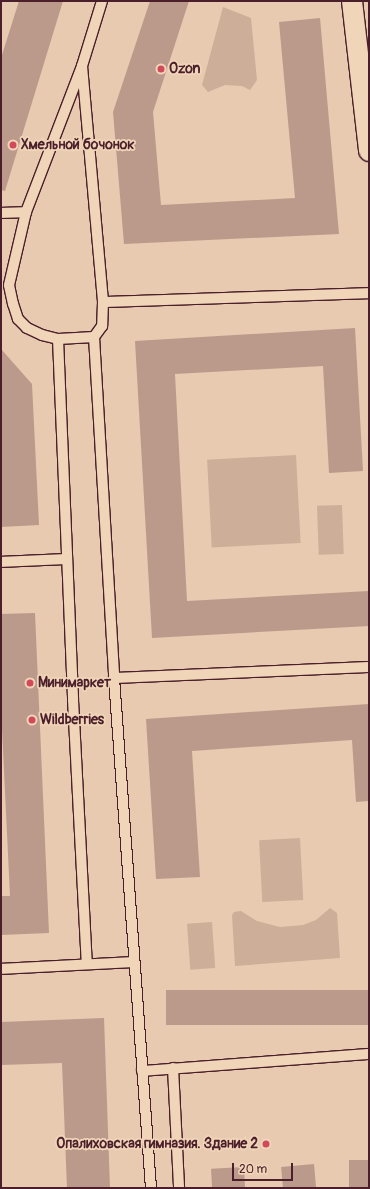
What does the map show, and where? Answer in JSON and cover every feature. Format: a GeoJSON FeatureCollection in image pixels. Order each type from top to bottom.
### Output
{"type":"FeatureCollection","features":[{"type":"Feature","properties":{"kind":"street"},"geometry":{"type":"LineString","coordinates":[[352,1],[369,151]]}},
{"type":"Feature","properties":{"kind":"lane"},"geometry":{"type":"LineString","coordinates":[[94,337],[58,339],[42,335],[26,328],[18,319],[9,285],[26,212],[82,66],[102,1]]}},
{"type":"Feature","properties":{"kind":"lane"},"geometry":{"type":"LineString","coordinates":[[82,66],[102,302],[102,326],[94,337],[114,678],[151,1188]]}},
{"type":"Feature","properties":{"kind":"lane"},"geometry":{"type":"LineString","coordinates":[[1,213],[26,212]]}},
{"type":"Feature","properties":{"kind":"lane"},"geometry":{"type":"LineString","coordinates":[[102,302],[368,293]]}},
{"type":"Feature","properties":{"kind":"lane"},"geometry":{"type":"LineString","coordinates":[[58,339],[86,964]]}},
{"type":"Feature","properties":{"kind":"lane"},"geometry":{"type":"LineString","coordinates":[[1,562],[67,559]]}},
{"type":"Feature","properties":{"kind":"lane"},"geometry":{"type":"LineString","coordinates":[[114,678],[369,667]]}},
{"type":"Feature","properties":{"kind":"lane"},"geometry":{"type":"LineString","coordinates":[[1,969],[134,962]]}},
{"type":"Feature","properties":{"kind":"lane"},"geometry":{"type":"LineString","coordinates":[[142,1071],[369,1054]]}},
{"type":"Feature","properties":{"kind":"lane"},"geometry":{"type":"LineString","coordinates":[[173,1068],[179,1188]]}},
{"type":"Feature","properties":{"kind":"shaded area"},"geometry":{"type":"Polygon","coordinates":[[[223,7],[251,18],[257,80],[250,90],[242,86],[225,85],[208,92],[202,85],[223,7]]]}},
{"type":"Feature","properties":{"kind":"shaded area"},"geometry":{"type":"Polygon","coordinates":[[[296,455],[301,543],[212,548],[207,460],[296,455]]]}},
{"type":"Feature","properties":{"kind":"shaded area"},"geometry":{"type":"Polygon","coordinates":[[[342,505],[344,554],[319,555],[317,506],[342,505]]]}},
{"type":"Feature","properties":{"kind":"shaded area"},"geometry":{"type":"Polygon","coordinates":[[[300,838],[303,900],[262,902],[259,840],[300,838]]]}},
{"type":"Feature","properties":{"kind":"shaded area"},"geometry":{"type":"Polygon","coordinates":[[[330,908],[337,913],[340,958],[235,966],[232,915],[234,912],[241,911],[257,921],[280,927],[303,925],[316,920],[330,908]]]}},
{"type":"Feature","properties":{"kind":"shaded area"},"geometry":{"type":"Polygon","coordinates":[[[212,922],[215,968],[190,970],[187,924],[212,922]]]}},
{"type":"Feature","properties":{"kind":"building"},"geometry":{"type":"Polygon","coordinates":[[[19,1],[63,1],[5,191],[1,190],[1,58],[19,1]]]}},
{"type":"Feature","properties":{"kind":"building"},"geometry":{"type":"Polygon","coordinates":[[[150,1],[189,1],[153,112],[161,205],[295,198],[279,22],[320,18],[339,234],[124,244],[113,112],[150,1]]]}},
{"type":"Feature","properties":{"kind":"building"},"geometry":{"type":"Polygon","coordinates":[[[355,328],[363,471],[329,473],[323,366],[175,374],[187,601],[369,591],[369,626],[152,638],[135,341],[355,328]]]}},
{"type":"Feature","properties":{"kind":"building"},"geometry":{"type":"Polygon","coordinates":[[[1,349],[32,384],[39,525],[1,527],[1,349]]]}},
{"type":"Feature","properties":{"kind":"building"},"geometry":{"type":"Polygon","coordinates":[[[35,613],[49,933],[1,935],[1,896],[10,896],[1,708],[1,614],[35,613]]]}},
{"type":"Feature","properties":{"kind":"building"},"geometry":{"type":"Polygon","coordinates":[[[369,704],[369,801],[356,802],[352,740],[192,751],[200,877],[156,879],[146,719],[369,704]]]}},
{"type":"Feature","properties":{"kind":"building"},"geometry":{"type":"Polygon","coordinates":[[[166,990],[369,990],[369,1025],[166,1025],[166,990]]]}},
{"type":"Feature","properties":{"kind":"building"},"geometry":{"type":"Polygon","coordinates":[[[104,1018],[110,1188],[67,1188],[62,1063],[1,1065],[1,1022],[104,1018]]]}},
{"type":"Feature","properties":{"kind":"building"},"geometry":{"type":"Polygon","coordinates":[[[349,1160],[369,1160],[369,1188],[349,1188],[349,1160]]]}},
{"type":"Feature","properties":{"kind":"building"},"geometry":{"type":"Polygon","coordinates":[[[314,1164],[316,1188],[283,1188],[281,1167],[314,1164]]]}},
{"type":"Feature","properties":{"kind":"building"},"geometry":{"type":"Polygon","coordinates":[[[244,1167],[245,1188],[212,1188],[211,1169],[244,1167]]]}},
{"type":"Feature","properties":{"kind":"place","name":"Ozon"},"geometry":{"type":"Point","coordinates":[161,69]}},
{"type":"Feature","properties":{"kind":"place","name":"Хмельной бочонок"},"geometry":{"type":"Point","coordinates":[13,145]}},
{"type":"Feature","properties":{"kind":"place","name":"Минимаркет"},"geometry":{"type":"Point","coordinates":[30,683]}},
{"type":"Feature","properties":{"kind":"place","name":"Wildberries"},"geometry":{"type":"Point","coordinates":[32,720]}},
{"type":"Feature","properties":{"kind":"place","name":"Опалиховская гимназия. Здание 2"},"geometry":{"type":"Point","coordinates":[266,1144]}}]}
